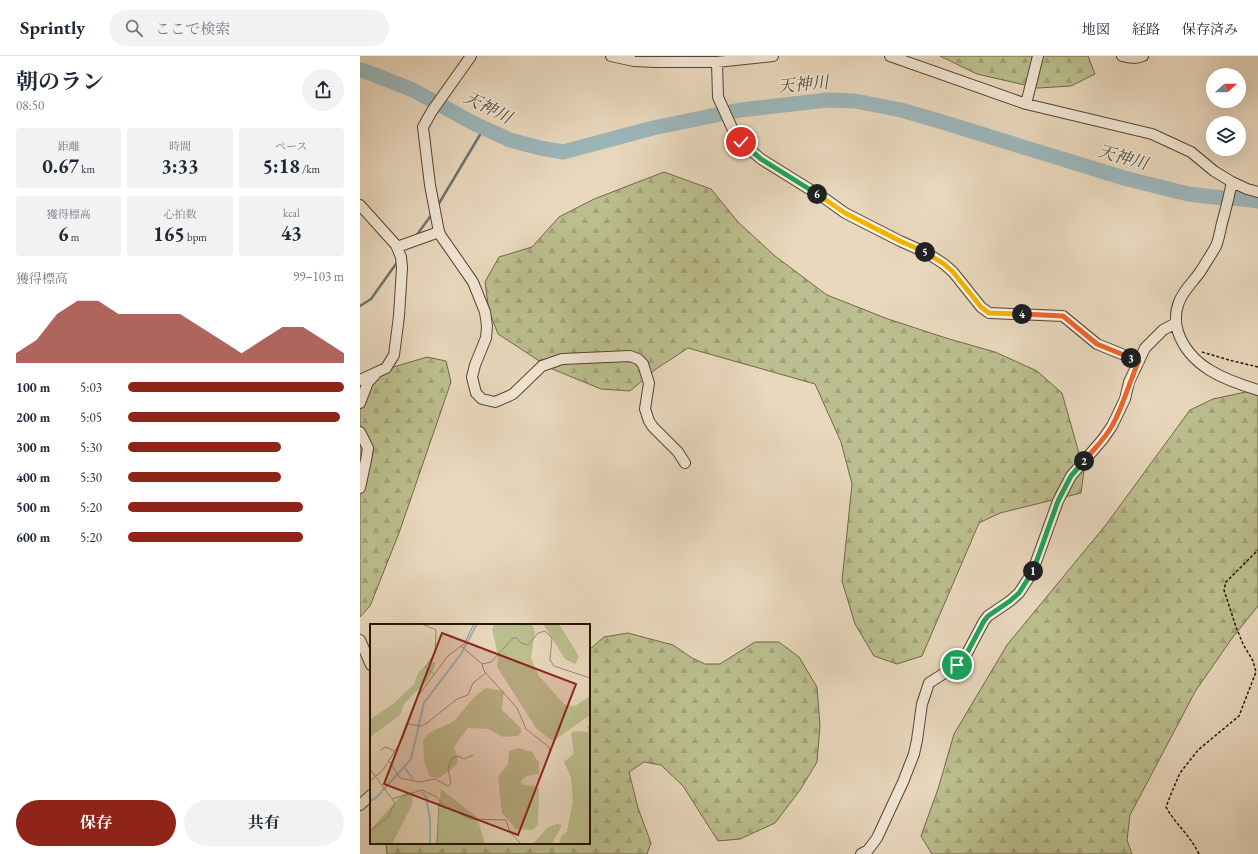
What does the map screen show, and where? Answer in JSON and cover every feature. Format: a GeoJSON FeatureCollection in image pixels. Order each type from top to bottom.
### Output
{"type":"FeatureCollection","features":[{"type":"Feature","properties":{"kind":"street"},"geometry":{"type":"LineString","coordinates":[[471,56],[432,111],[423,127],[423,135],[439,232],[473,282],[484,312],[487,326],[486,338],[475,365],[472,377],[476,393],[484,400],[495,402],[513,394],[542,366],[562,359],[630,356],[638,359],[643,364],[649,383],[645,409],[649,421],[678,452],[685,462]]}},
{"type":"Feature","properties":{"kind":"street"},"geometry":{"type":"LineString","coordinates":[[611,56],[634,61],[655,62],[717,62],[773,56]]}},
{"type":"Feature","properties":{"kind":"street"},"geometry":{"type":"LineString","coordinates":[[890,56],[1026,104],[1152,134],[1191,152],[1214,171],[1232,182],[1258,192]]}},
{"type":"Feature","properties":{"kind":"street"},"geometry":{"type":"LineString","coordinates":[[1026,104],[1038,56]]}},
{"type":"Feature","properties":{"kind":"street"},"geometry":{"type":"LineString","coordinates":[[1122,56],[1130,59],[1143,56]]}},
{"type":"Feature","properties":{"kind":"street"},"geometry":{"type":"LineString","coordinates":[[717,62],[718,97],[733,130],[741,142],[761,159],[827,200],[845,213],[927,253],[944,264],[953,272],[981,307],[989,313],[1063,316],[1097,344],[1139,361]]}},
{"type":"Feature","properties":{"kind":"street"},"geometry":{"type":"LineString","coordinates":[[1232,182],[1227,209],[1216,246],[1201,271],[1178,303],[1176,323],[1182,341],[1190,354],[1206,368],[1240,385],[1258,390]]}},
{"type":"Feature","properties":{"kind":"street"},"geometry":{"type":"LineString","coordinates":[[360,205],[397,247],[401,257],[402,268],[399,316],[394,355],[386,368],[376,374],[360,380]]}},
{"type":"Feature","properties":{"kind":"street"},"geometry":{"type":"LineString","coordinates":[[397,247],[439,232]]}},
{"type":"Feature","properties":{"kind":"street"},"geometry":{"type":"LineString","coordinates":[[861,854],[868,850],[877,838],[903,782],[914,754],[922,704],[929,683],[957,665],[966,655],[988,616],[1019,593],[1028,580],[1032,573],[1058,501],[1071,476],[1103,439],[1112,426],[1125,399],[1129,382],[1145,348],[1163,330],[1176,323]]}},
{"type":"Feature","properties":{"kind":"street"},"geometry":{"type":"LineString","coordinates":[[360,403],[368,382],[376,374]]}},
{"type":"Feature","properties":{"kind":"street"},"geometry":{"type":"LineString","coordinates":[[360,432],[368,448],[360,488]]}},
{"type":"Feature","properties":{"kind":"street"},"geometry":{"type":"LineString","coordinates":[[360,640],[370,663]]}},
{"type":"Feature","properties":{"kind":"street"},"geometry":{"type":"LineString","coordinates":[[360,805],[370,796]]}},
{"type":"Feature","properties":{"kind":"path"},"geometry":{"type":"LineString","coordinates":[[1200,351],[1258,367]]}},
{"type":"Feature","properties":{"kind":"path"},"geometry":{"type":"LineString","coordinates":[[1199,854],[1193,841],[1172,819],[1166,808],[1180,773],[1198,750],[1238,716],[1256,672],[1253,661],[1236,628],[1224,590],[1226,582],[1258,550]]}},
{"type":"Feature","properties":{"kind":"green space"},"geometry":{"type":"Polygon","coordinates":[[[940,56],[1088,56],[1095,74],[1071,86],[1038,88],[977,74],[940,56]]]}},
{"type":"Feature","properties":{"kind":"green space"},"geometry":{"type":"Polygon","coordinates":[[[664,172],[711,189],[738,222],[775,256],[827,295],[888,319],[995,352],[1037,371],[1062,393],[1084,471],[1081,493],[1000,513],[979,523],[922,656],[897,664],[874,656],[855,624],[842,581],[852,484],[841,442],[815,384],[688,348],[656,369],[630,391],[601,389],[550,368],[498,334],[489,311],[485,282],[499,257],[532,247],[559,217],[594,199],[664,172]]]}},
{"type":"Feature","properties":{"kind":"green space"},"geometry":{"type":"Polygon","coordinates":[[[427,357],[446,361],[451,382],[399,533],[370,606],[360,617],[360,377],[427,357]]]}},
{"type":"Feature","properties":{"kind":"green space"},"geometry":{"type":"Polygon","coordinates":[[[1258,387],[1258,606],[1233,637],[1196,690],[1130,815],[1127,840],[1132,854],[932,854],[921,836],[938,789],[954,734],[1007,645],[1105,526],[1190,410],[1213,399],[1250,391],[1258,387]]]}},
{"type":"Feature","properties":{"kind":"green space"},"geometry":{"type":"Polygon","coordinates":[[[628,633],[673,645],[692,658],[705,664],[720,664],[755,642],[779,642],[799,657],[817,687],[820,726],[817,762],[800,790],[775,823],[740,839],[718,841],[683,786],[661,765],[644,762],[629,772],[638,808],[651,843],[647,854],[387,854],[386,844],[590,844],[590,649],[604,637],[628,633]]]}},
{"type":"Feature","properties":{"kind":"waterway","name":"天神川"},"geometry":{"type":"LineString","coordinates":[[360,70],[413,90],[473,123],[510,140],[563,152],[653,128],[740,110],[828,100],[855,101],[901,110],[1124,178],[1188,194],[1258,201]]}},
{"type":"Feature","properties":{"kind":"waterway"},"geometry":{"type":"LineString","coordinates":[[438,205],[484,128]]}},
{"type":"Feature","properties":{"kind":"waterway"},"geometry":{"type":"LineString","coordinates":[[416,236],[432,214]]}},
{"type":"Feature","properties":{"kind":"waterway"},"geometry":{"type":"LineString","coordinates":[[360,306],[371,299],[398,261]]}},
{"type":"Feature","properties":{"kind":"route"},"geometry":{"type":"LineString","coordinates":[[741,142],[761,159],[827,200],[845,213],[927,253],[944,264],[953,272],[981,307],[989,313],[1063,316],[1097,344],[1139,361],[1129,382],[1125,399],[1112,426],[1103,439],[1071,476],[1058,501],[1032,573],[1019,593],[988,616],[966,655],[957,665]]}}]}
